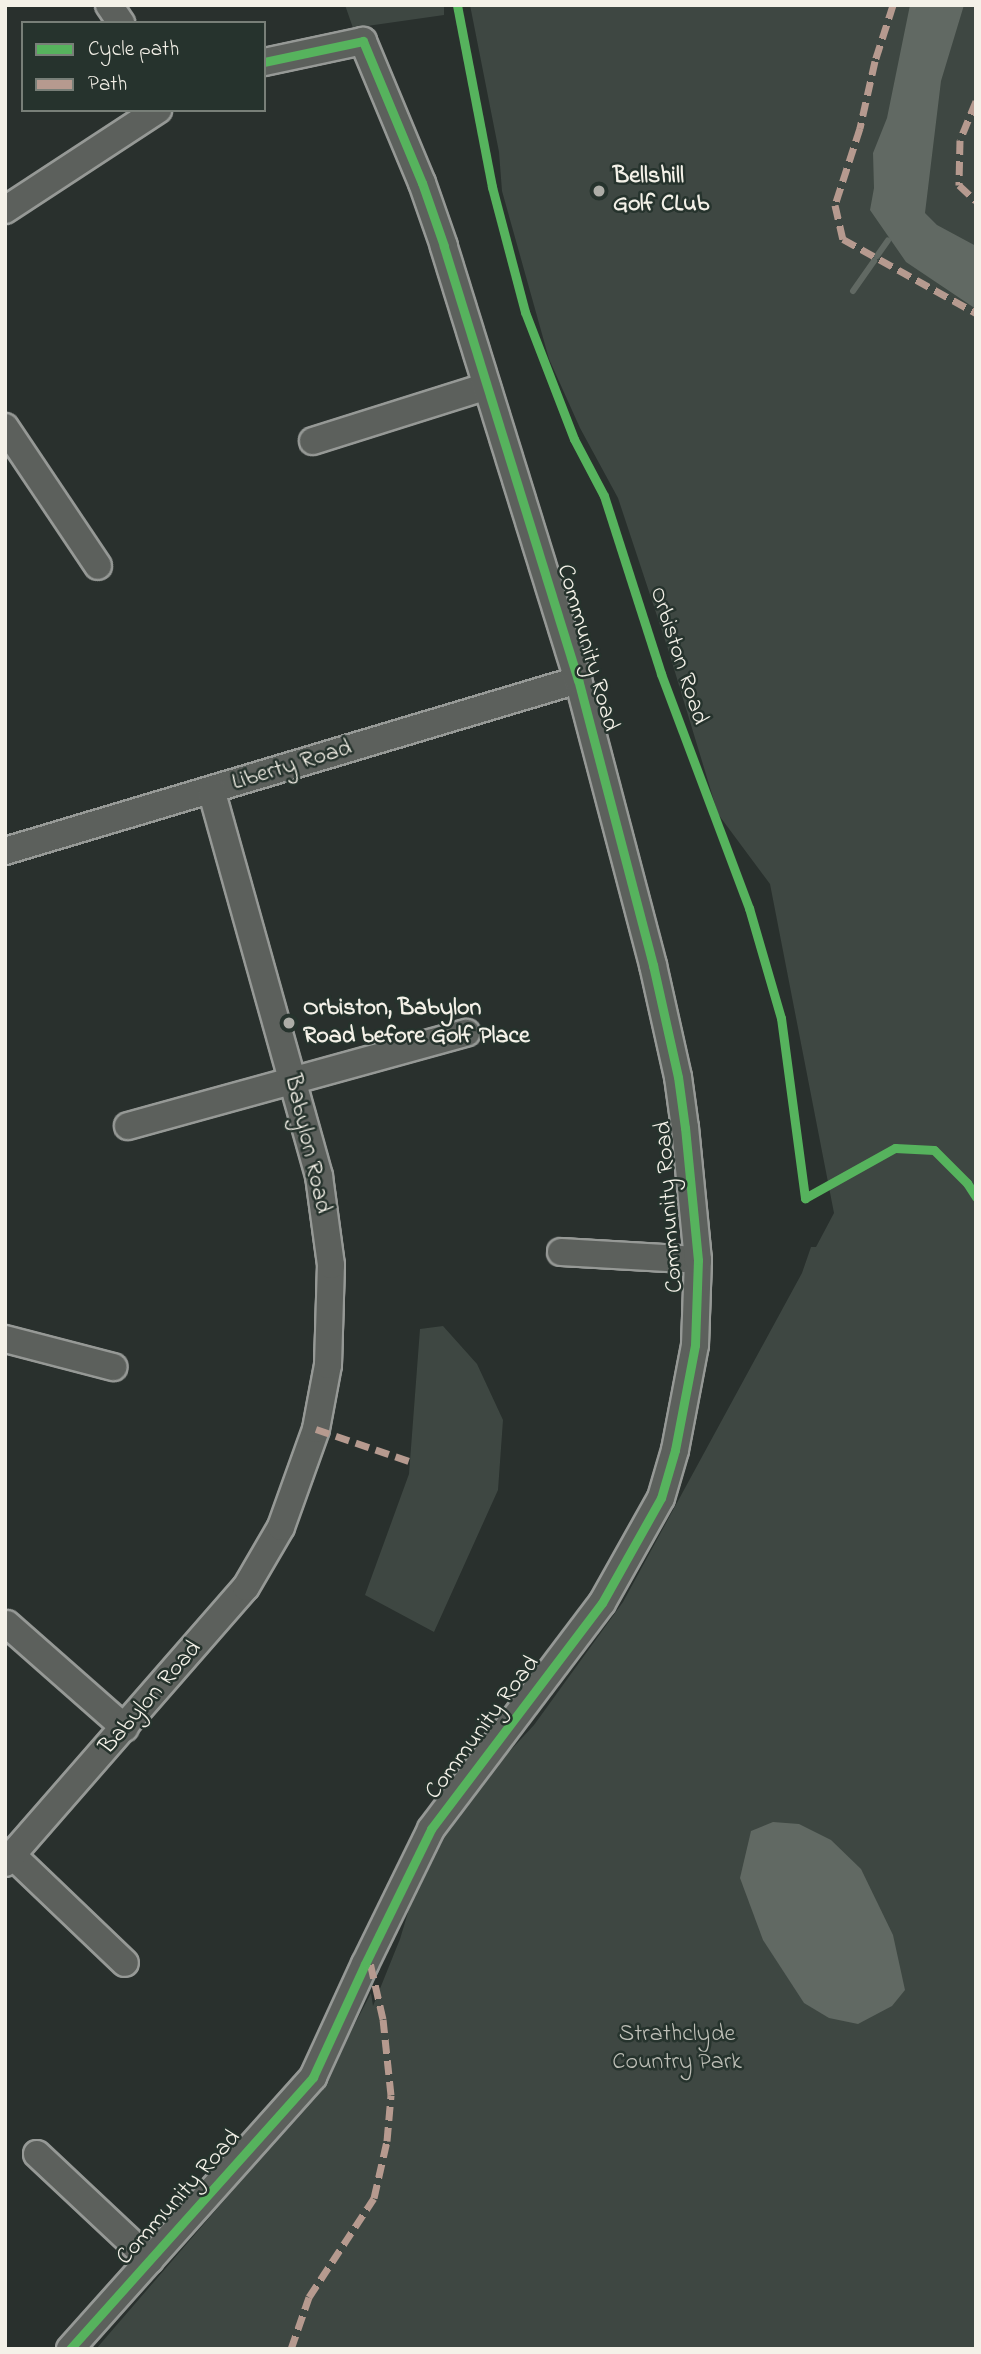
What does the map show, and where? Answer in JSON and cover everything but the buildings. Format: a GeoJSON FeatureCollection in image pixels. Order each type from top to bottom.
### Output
{"type":"FeatureCollection","features":[{"type":"Feature","properties":{"kind":"street"},"geometry":{"type":"LineString","coordinates":[[109,5],[120,21]]}},
{"type":"Feature","properties":{"kind":"street","name":"Community Road"},"geometry":{"type":"LineString","coordinates":[[70,2349],[313,2077],[431,1829],[602,1603],[661,1498],[675,1450],[692,1370],[698,1260],[678,1077],[653,965],[578,680],[422,183],[363,41],[266,62]]}},
{"type":"Feature","properties":{"kind":"street"},"geometry":{"type":"LineString","coordinates":[[5,210],[155,112]]}},
{"type":"Feature","properties":{"kind":"street"},"geometry":{"type":"LineString","coordinates":[[313,441],[486,386]]}},
{"type":"Feature","properties":{"kind":"street"},"geometry":{"type":"LineString","coordinates":[[5,427],[97,566]]}},
{"type":"Feature","properties":{"kind":"street","name":"Liberty Road"},"geometry":{"type":"LineString","coordinates":[[5,852],[578,680]]}},
{"type":"Feature","properties":{"kind":"street","name":"Babylon Road"},"geometry":{"type":"LineString","coordinates":[[9,1859],[246,1587],[281,1527],[316,1429],[328,1364],[331,1265],[319,1176],[211,790]]}},
{"type":"Feature","properties":{"kind":"street"},"geometry":{"type":"LineString","coordinates":[[128,1126],[466,1033]]}},
{"type":"Feature","properties":{"kind":"street"},"geometry":{"type":"LineString","coordinates":[[561,1252],[698,1260]]}},
{"type":"Feature","properties":{"kind":"street"},"geometry":{"type":"LineString","coordinates":[[5,1339],[113,1367]]}},
{"type":"Feature","properties":{"kind":"street"},"geometry":{"type":"LineString","coordinates":[[7,1624],[125,1728]]}},
{"type":"Feature","properties":{"kind":"street"},"geometry":{"type":"LineString","coordinates":[[9,1859],[125,1962]]}},
{"type":"Feature","properties":{"kind":"street"},"geometry":{"type":"LineString","coordinates":[[37,2154],[150,2260]]}},
{"type":"Feature","properties":{"kind":"green space"},"geometry":{"type":"Polygon","coordinates":[[[345,5],[444,5],[444,15],[353,28],[345,5]]]}},
{"type":"Feature","properties":{"kind":"green space","name":"Strathclyde Country Park"},"geometry":{"type":"Polygon","coordinates":[[[470,5],[976,5],[976,2349],[96,2349],[322,2087],[371,1993],[373,2006],[400,1939],[419,1876],[481,1782],[534,1725],[623,1602],[802,1273],[811,1247],[816,1247],[834,1213],[770,884],[718,814],[668,649],[618,498],[580,428],[549,359],[502,191],[499,152],[470,5]]]}},
{"type":"Feature","properties":{"kind":"green space"},"geometry":{"type":"Polygon","coordinates":[[[443,1326],[477,1364],[503,1420],[498,1490],[434,1632],[365,1595],[409,1474],[420,1329],[443,1326]]]}},
{"type":"Feature","properties":{"kind":"shaded area"},"geometry":{"type":"Polygon","coordinates":[[[910,5],[964,5],[941,81],[925,213],[937,225],[976,246],[976,309],[906,262],[870,210],[874,188],[873,153],[887,118],[910,5]]]}},
{"type":"Feature","properties":{"kind":"shaded area"},"geometry":{"type":"Polygon","coordinates":[[[773,1822],[799,1824],[831,1840],[861,1869],[893,1935],[905,1990],[892,2006],[858,2024],[829,2018],[804,2003],[763,1940],[740,1878],[751,1831],[773,1822]]]}},
{"type":"Feature","properties":{"kind":"waterway"},"geometry":{"type":"LineString","coordinates":[[877,256],[888,240]]}},
{"type":"Feature","properties":{"kind":"waterway"},"geometry":{"type":"LineString","coordinates":[[853,291],[874,261]]}},
{"type":"Feature","properties":{"kind":"marked path"},"geometry":{"type":"LineString","coordinates":[[893,5],[875,61],[860,128],[835,205],[843,239],[976,313]]}},
{"type":"Feature","properties":{"kind":"marked path"},"geometry":{"type":"LineString","coordinates":[[976,101],[960,140],[959,185],[976,201]]}},
{"type":"Feature","properties":{"kind":"marked path"},"geometry":{"type":"LineString","coordinates":[[316,1429],[409,1461]]}},
{"type":"Feature","properties":{"kind":"marked path"},"geometry":{"type":"LineString","coordinates":[[291,2349],[309,2297],[374,2198],[387,2141],[391,2095],[383,2019],[369,1958]]}},
{"type":"Feature","properties":{"kind":"cycle path","name":"Orbiston Road"},"geometry":{"type":"LineString","coordinates":[[457,5],[492,187],[525,312],[574,439],[604,496],[661,674],[749,908],[781,1018],[805,1198],[895,1148],[934,1150],[967,1183],[976,1197]]}},
{"type":"Feature","properties":{"kind":"cycle path"},"geometry":{"type":"LineString","coordinates":[[70,2349],[313,2077],[431,1829],[602,1603],[661,1498],[675,1450],[695,1345],[698,1260],[685,1128],[678,1077],[653,965],[578,680],[444,246],[422,183],[363,41],[266,62]]}},
{"type":"Feature","properties":{"kind":"place","name":"Bellshill Golf CLub"},"geometry":{"type":"Point","coordinates":[599,191]}},
{"type":"Feature","properties":{"kind":"place","name":"Orbiston, Babylon Road before Golf Place"},"geometry":{"type":"Point","coordinates":[289,1023]}}]}
